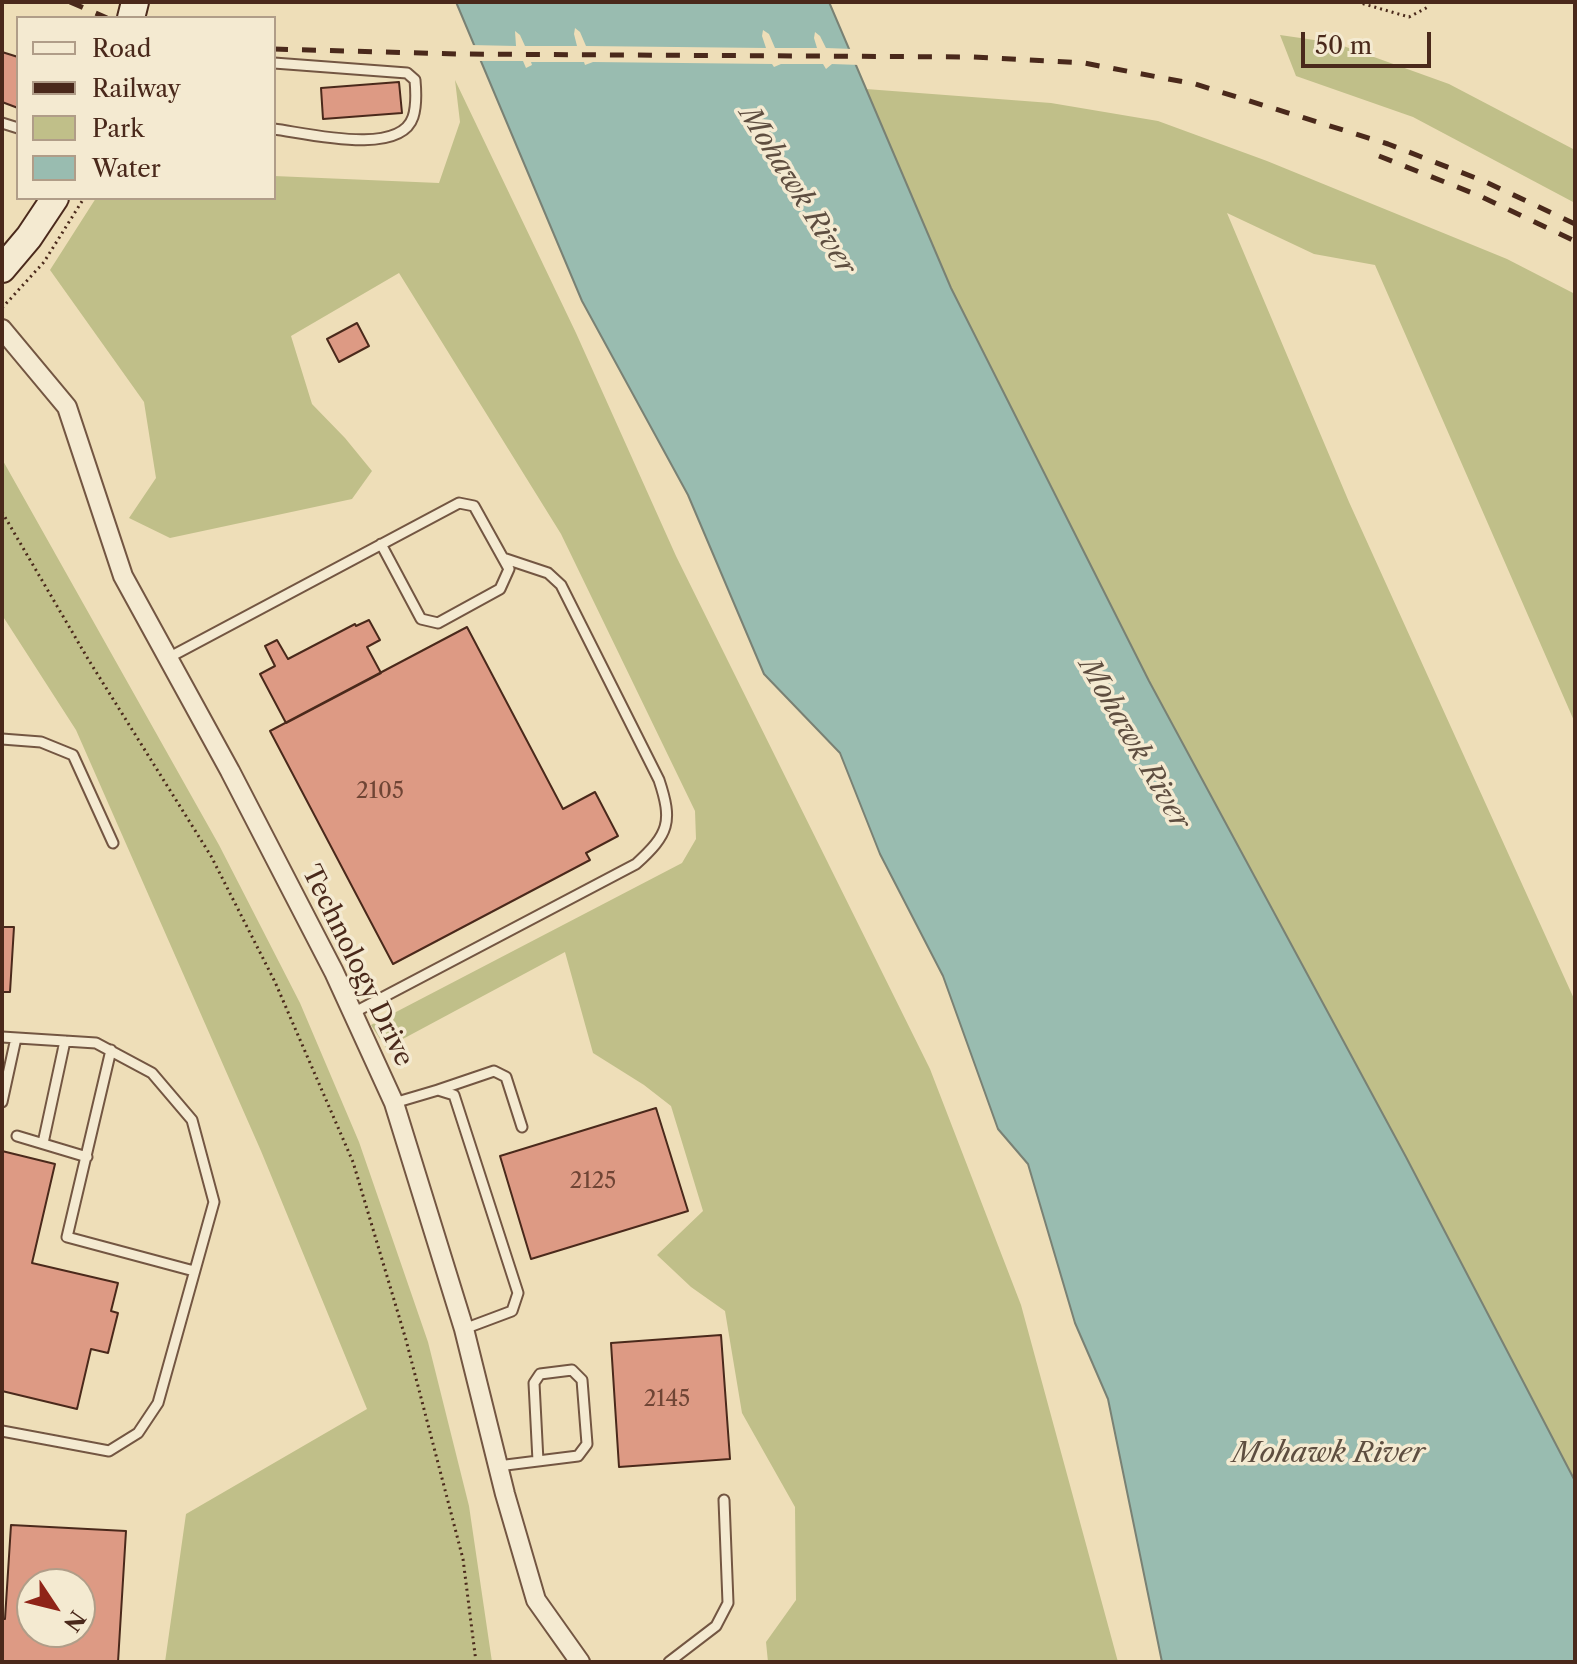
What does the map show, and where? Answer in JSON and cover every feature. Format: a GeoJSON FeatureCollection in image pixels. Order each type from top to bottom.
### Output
{"type":"FeatureCollection","features":[{"type":"Feature","properties":{"kind":"street"},"geometry":{"type":"LineString","coordinates":[[2,269],[29,237],[54,200]]}},
{"type":"Feature","properties":{"kind":"street","name":"Technology Drive"},"geometry":{"type":"LineString","coordinates":[[2,329],[67,407],[123,576],[230,771],[353,1013],[394,1103],[464,1329],[536,1600],[580,1662]]}},
{"type":"Feature","properties":{"kind":"lane"},"geometry":{"type":"LineString","coordinates":[[276,63],[407,73],[415,80],[416,95],[413,119],[400,133],[376,141],[276,129]]}},
{"type":"Feature","properties":{"kind":"lane"},"geometry":{"type":"LineString","coordinates":[[168,658],[381,544],[459,503],[474,506],[509,569],[500,589],[438,623],[421,619],[381,544]]}},
{"type":"Feature","properties":{"kind":"lane"},"geometry":{"type":"LineString","coordinates":[[353,1013],[636,864],[655,846],[667,822],[668,808],[659,780],[561,585],[548,573],[503,558]]}},
{"type":"Feature","properties":{"kind":"lane"},"geometry":{"type":"LineString","coordinates":[[2,739],[41,742],[73,755],[113,843]]}},
{"type":"Feature","properties":{"kind":"lane"},"geometry":{"type":"LineString","coordinates":[[2,1037],[96,1043],[152,1073],[192,1120],[214,1202],[158,1403],[138,1433],[109,1451],[2,1431]]}},
{"type":"Feature","properties":{"kind":"lane"},"geometry":{"type":"LineString","coordinates":[[2,1102],[16,1038]]}},
{"type":"Feature","properties":{"kind":"lane"},"geometry":{"type":"LineString","coordinates":[[43,1143],[65,1041]]}},
{"type":"Feature","properties":{"kind":"lane"},"geometry":{"type":"LineString","coordinates":[[111,1050],[67,1237],[194,1271]]}},
{"type":"Feature","properties":{"kind":"lane"},"geometry":{"type":"LineString","coordinates":[[394,1103],[494,1071],[506,1077],[522,1127]]}},
{"type":"Feature","properties":{"kind":"lane"},"geometry":{"type":"LineString","coordinates":[[438,1090],[454,1095],[518,1293],[512,1311],[464,1329]]}},
{"type":"Feature","properties":{"kind":"lane"},"geometry":{"type":"LineString","coordinates":[[17,1136],[87,1157]]}},
{"type":"Feature","properties":{"kind":"lane"},"geometry":{"type":"LineString","coordinates":[[498,1466],[538,1461],[578,1456],[587,1444],[582,1380],[572,1370],[540,1374],[534,1383],[538,1461]]}},
{"type":"Feature","properties":{"kind":"lane"},"geometry":{"type":"LineString","coordinates":[[669,1662],[716,1626],[728,1603],[724,1500]]}},
{"type":"Feature","properties":{"kind":"path"},"geometry":{"type":"LineString","coordinates":[[1357,2],[1409,17],[1430,6]]}},
{"type":"Feature","properties":{"kind":"path"},"geometry":{"type":"LineString","coordinates":[[2,308],[44,262],[83,200]]}},
{"type":"Feature","properties":{"kind":"path"},"geometry":{"type":"LineString","coordinates":[[2,512],[88,659],[211,856],[275,982],[353,1162],[406,1340],[463,1559],[476,1662]]}},
{"type":"Feature","properties":{"kind":"green space"},"geometry":{"type":"Polygon","coordinates":[[[1280,35],[1335,43],[1449,84],[1575,150],[1575,203],[1413,117],[1296,76],[1280,35]]]}},
{"type":"Feature","properties":{"kind":"green space"},"geometry":{"type":"Polygon","coordinates":[[[455,80],[576,333],[676,556],[930,1069],[1021,1305],[1118,1662],[768,1662],[766,1642],[796,1600],[795,1507],[742,1413],[725,1311],[691,1287],[657,1255],[703,1211],[671,1106],[593,1053],[565,952],[386,1048],[371,1025],[682,863],[696,839],[695,811],[561,534],[399,273],[291,336],[312,404],[372,471],[352,499],[170,538],[129,518],[156,478],[144,402],[50,270],[95,200],[276,200],[276,176],[439,183],[460,122],[455,80]]]}},
{"type":"Feature","properties":{"kind":"green space"},"geometry":{"type":"Polygon","coordinates":[[[866,89],[1051,103],[1158,121],[1267,161],[1507,259],[1575,294],[1575,723],[1375,265],[1314,254],[1227,213],[1349,502],[1575,1001],[1575,1481],[1406,1157],[1149,681],[951,288],[866,89]]]}},
{"type":"Feature","properties":{"kind":"green space"},"geometry":{"type":"Polygon","coordinates":[[[2,459],[219,845],[300,1003],[359,1142],[428,1342],[469,1506],[492,1662],[165,1662],[186,1514],[367,1409],[261,1151],[76,730],[2,615],[2,459]]]}},
{"type":"Feature","properties":{"kind":"water","name":"Mohawk River"},"geometry":{"type":"Polygon","coordinates":[[[456,2],[829,2],[951,288],[1149,681],[1406,1157],[1575,1481],[1575,1662],[1162,1662],[1108,1399],[1075,1323],[1028,1164],[998,1129],[943,976],[880,854],[840,753],[764,674],[688,495],[582,301],[456,2]]]}},
{"type":"Feature","properties":{"kind":"pier"},"geometry":{"type":"Polygon","coordinates":[[[575,28],[586,46],[766,48],[763,30],[769,34],[775,48],[817,48],[815,32],[826,48],[853,49],[860,65],[832,64],[826,69],[823,64],[781,64],[774,67],[772,64],[593,62],[585,65],[584,62],[531,62],[532,65],[526,68],[523,61],[477,61],[470,45],[516,46],[515,31],[525,46],[577,46],[575,28]]]}},
{"type":"Feature","properties":{"kind":"building"},"geometry":{"type":"Polygon","coordinates":[[[2,52],[16,56],[16,107],[2,102],[2,52]]]}},
{"type":"Feature","properties":{"kind":"building"},"geometry":{"type":"Polygon","coordinates":[[[399,82],[402,113],[323,119],[321,88],[399,82]]]}},
{"type":"Feature","properties":{"kind":"building"},"geometry":{"type":"Polygon","coordinates":[[[357,323],[369,346],[339,362],[327,339],[357,323]]]}},
{"type":"Feature","properties":{"kind":"building"},"geometry":{"type":"Polygon","coordinates":[[[369,620],[380,640],[367,647],[381,673],[286,723],[260,674],[275,666],[265,646],[277,640],[288,659],[355,624],[369,620]]]}},
{"type":"Feature","properties":{"kind":"building"},"geometry":{"type":"Polygon","coordinates":[[[467,627],[563,809],[595,792],[618,836],[586,853],[590,860],[393,964],[270,731],[467,627]]]}},
{"type":"Feature","properties":{"kind":"building"},"geometry":{"type":"Polygon","coordinates":[[[2,927],[14,927],[10,992],[2,992],[2,927]]]}},
{"type":"Feature","properties":{"kind":"building"},"geometry":{"type":"Polygon","coordinates":[[[656,1108],[688,1211],[531,1259],[500,1156],[656,1108]]]}},
{"type":"Feature","properties":{"kind":"building"},"geometry":{"type":"Polygon","coordinates":[[[2,1151],[55,1164],[32,1263],[118,1283],[111,1311],[118,1313],[108,1353],[91,1349],[77,1409],[2,1391],[2,1151]]]}},
{"type":"Feature","properties":{"kind":"building"},"geometry":{"type":"Polygon","coordinates":[[[721,1335],[730,1459],[619,1467],[611,1343],[721,1335]]]}},
{"type":"Feature","properties":{"kind":"building"},"geometry":{"type":"Polygon","coordinates":[[[11,1525],[126,1531],[118,1662],[2,1662],[2,1619],[5,1619],[11,1525]]]}},
{"type":"Feature","properties":{"kind":"railway"},"geometry":{"type":"LineString","coordinates":[[70,2],[102,16]]}},
{"type":"Feature","properties":{"kind":"railway"},"geometry":{"type":"LineString","coordinates":[[276,49],[457,54],[972,57],[1084,63],[1195,84],[1388,144],[1486,182],[1575,224]]}},
{"type":"Feature","properties":{"kind":"railway"},"geometry":{"type":"LineString","coordinates":[[1379,156],[1480,196],[1575,241]]}}]}
